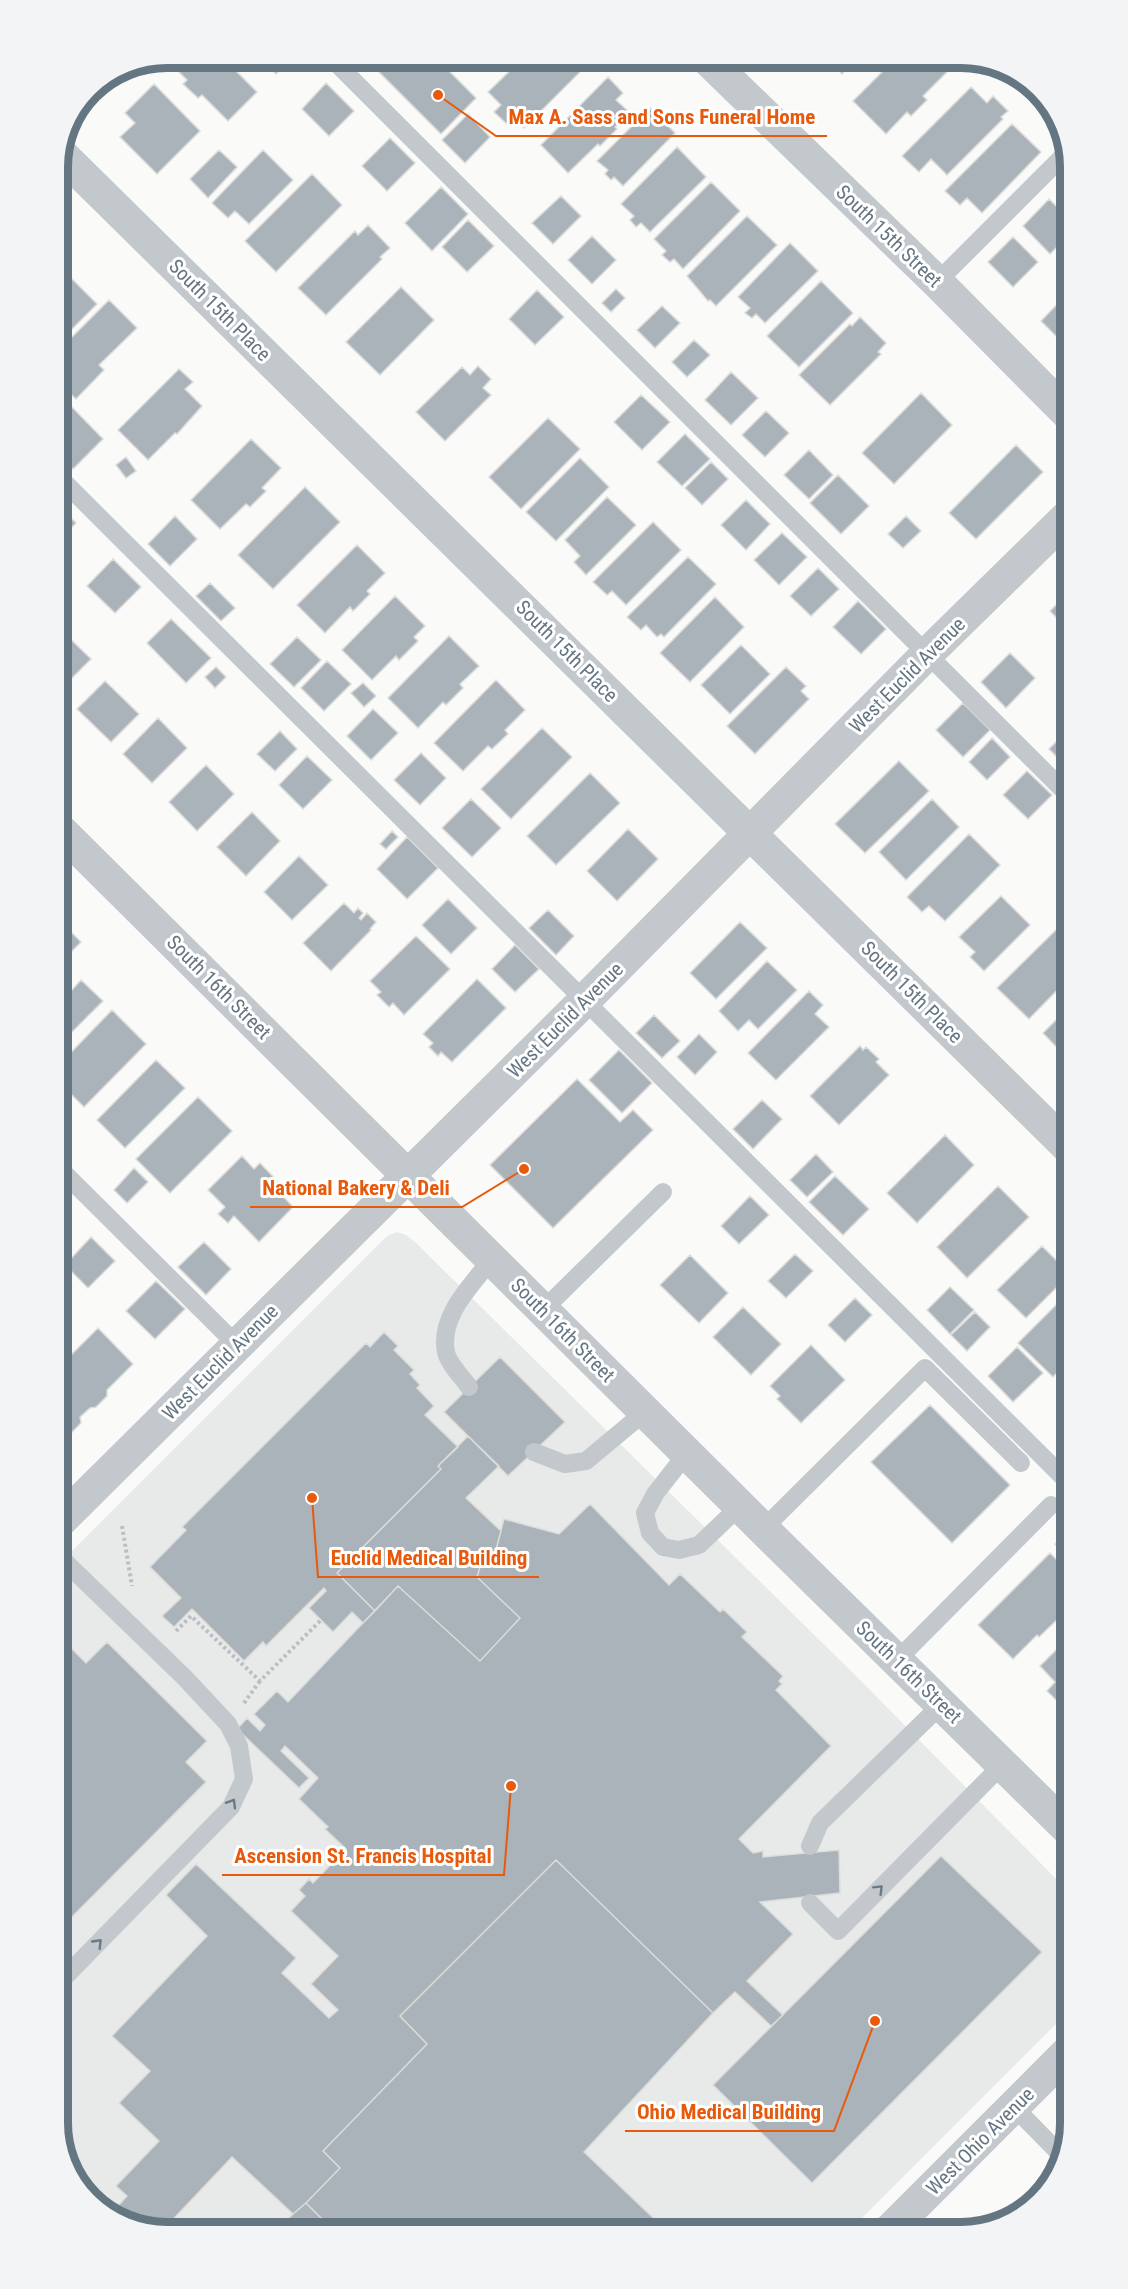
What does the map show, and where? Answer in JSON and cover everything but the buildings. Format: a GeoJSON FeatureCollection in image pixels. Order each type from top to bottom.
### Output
{"type":"FeatureCollection","features":[{"type":"Feature","properties":{"kind":"street","name":"South 15th Street"},"geometry":{"type":"LineString","coordinates":[[716,68],[937,282],[1060,406]]}},
{"type":"Feature","properties":{"kind":"street","name":"South 15th Place"},"geometry":{"type":"LineString","coordinates":[[68,161],[1060,1139]]}},
{"type":"Feature","properties":{"kind":"street","name":"West Euclid Avenue"},"geometry":{"type":"LineString","coordinates":[[68,1513],[1060,524]]}},
{"type":"Feature","properties":{"kind":"street","name":"South 16th Street"},"geometry":{"type":"LineString","coordinates":[[68,838],[491,1260],[1060,1821]]}},
{"type":"Feature","properties":{"kind":"street","name":"West Ohio Avenue"},"geometry":{"type":"LineString","coordinates":[[898,2222],[1060,2060]]}},
{"type":"Feature","properties":{"kind":"lane"},"geometry":{"type":"LineString","coordinates":[[341,68],[1060,787]]}},
{"type":"Feature","properties":{"kind":"lane"},"geometry":{"type":"LineString","coordinates":[[937,282],[1060,159]]}},
{"type":"Feature","properties":{"kind":"lane"},"geometry":{"type":"LineString","coordinates":[[68,486],[1060,1474]]}},
{"type":"Feature","properties":{"kind":"lane"},"geometry":{"type":"LineString","coordinates":[[68,1177],[237,1345]]}},
{"type":"Feature","properties":{"kind":"lane"},"geometry":{"type":"LineString","coordinates":[[543,1310],[663,1192]]}},
{"type":"Feature","properties":{"kind":"lane"},"geometry":{"type":"LineString","coordinates":[[469,1387],[446,1354],[446,1328],[455,1307],[491,1260]]}},
{"type":"Feature","properties":{"kind":"lane"},"geometry":{"type":"LineString","coordinates":[[763,1529],[925,1368],[1021,1463]]}},
{"type":"Feature","properties":{"kind":"lane"},"geometry":{"type":"LineString","coordinates":[[534,1452],[565,1464],[586,1461],[645,1411]]}},
{"type":"Feature","properties":{"kind":"lane"},"geometry":{"type":"LineString","coordinates":[[687,1453],[655,1494],[645,1513],[651,1533],[663,1547],[679,1550],[699,1545],[740,1506]]}},
{"type":"Feature","properties":{"kind":"lane"},"geometry":{"type":"LineString","coordinates":[[897,1660],[1051,1505]]}},
{"type":"Feature","properties":{"kind":"lane"},"geometry":{"type":"LineString","coordinates":[[68,1565],[185,1678],[228,1724],[239,1746],[244,1779],[231,1807],[68,1974]]}},
{"type":"Feature","properties":{"kind":"lane"},"geometry":{"type":"LineString","coordinates":[[810,1846],[820,1823],[942,1704]]}},
{"type":"Feature","properties":{"kind":"lane"},"geometry":{"type":"LineString","coordinates":[[810,1903],[838,1931],[1003,1764]]}},
{"type":"Feature","properties":{"kind":"lane"},"geometry":{"type":"LineString","coordinates":[[1014,2107],[1056,2150]]}},
{"type":"Feature","properties":{"kind":"path"},"geometry":{"type":"LineString","coordinates":[[122,1526],[133,1590]]}},
{"type":"Feature","properties":{"kind":"path"},"geometry":{"type":"LineString","coordinates":[[170,1628],[175,1632],[192,1616],[260,1681],[321,1620]]}},
{"type":"Feature","properties":{"kind":"shaded area"},"geometry":{"type":"Polygon","coordinates":[[[397,1232],[415,1242],[859,1679],[1060,1883],[1060,2020],[858,2222],[147,2220],[123,2211],[101,2197],[92,2188],[75,2160],[69,2142],[68,2122],[68,1555],[387,1236],[397,1232]]]}},
{"type":"Feature","properties":{"kind":"place","name":"Max A. Sass and Sons Funeral Home"},"geometry":{"type":"Point","coordinates":[438,95]}},
{"type":"Feature","properties":{"kind":"place","name":"National Bakery & Deli"},"geometry":{"type":"Point","coordinates":[524,1169]}},
{"type":"Feature","properties":{"kind":"place","name":"Euclid Medical Building"},"geometry":{"type":"Point","coordinates":[312,1498]}},
{"type":"Feature","properties":{"kind":"place","name":"Ascension St. Francis Hospital"},"geometry":{"type":"Point","coordinates":[511,1786]}},
{"type":"Feature","properties":{"kind":"place","name":"Ohio Medical Building"},"geometry":{"type":"Point","coordinates":[875,2021]}}]}
